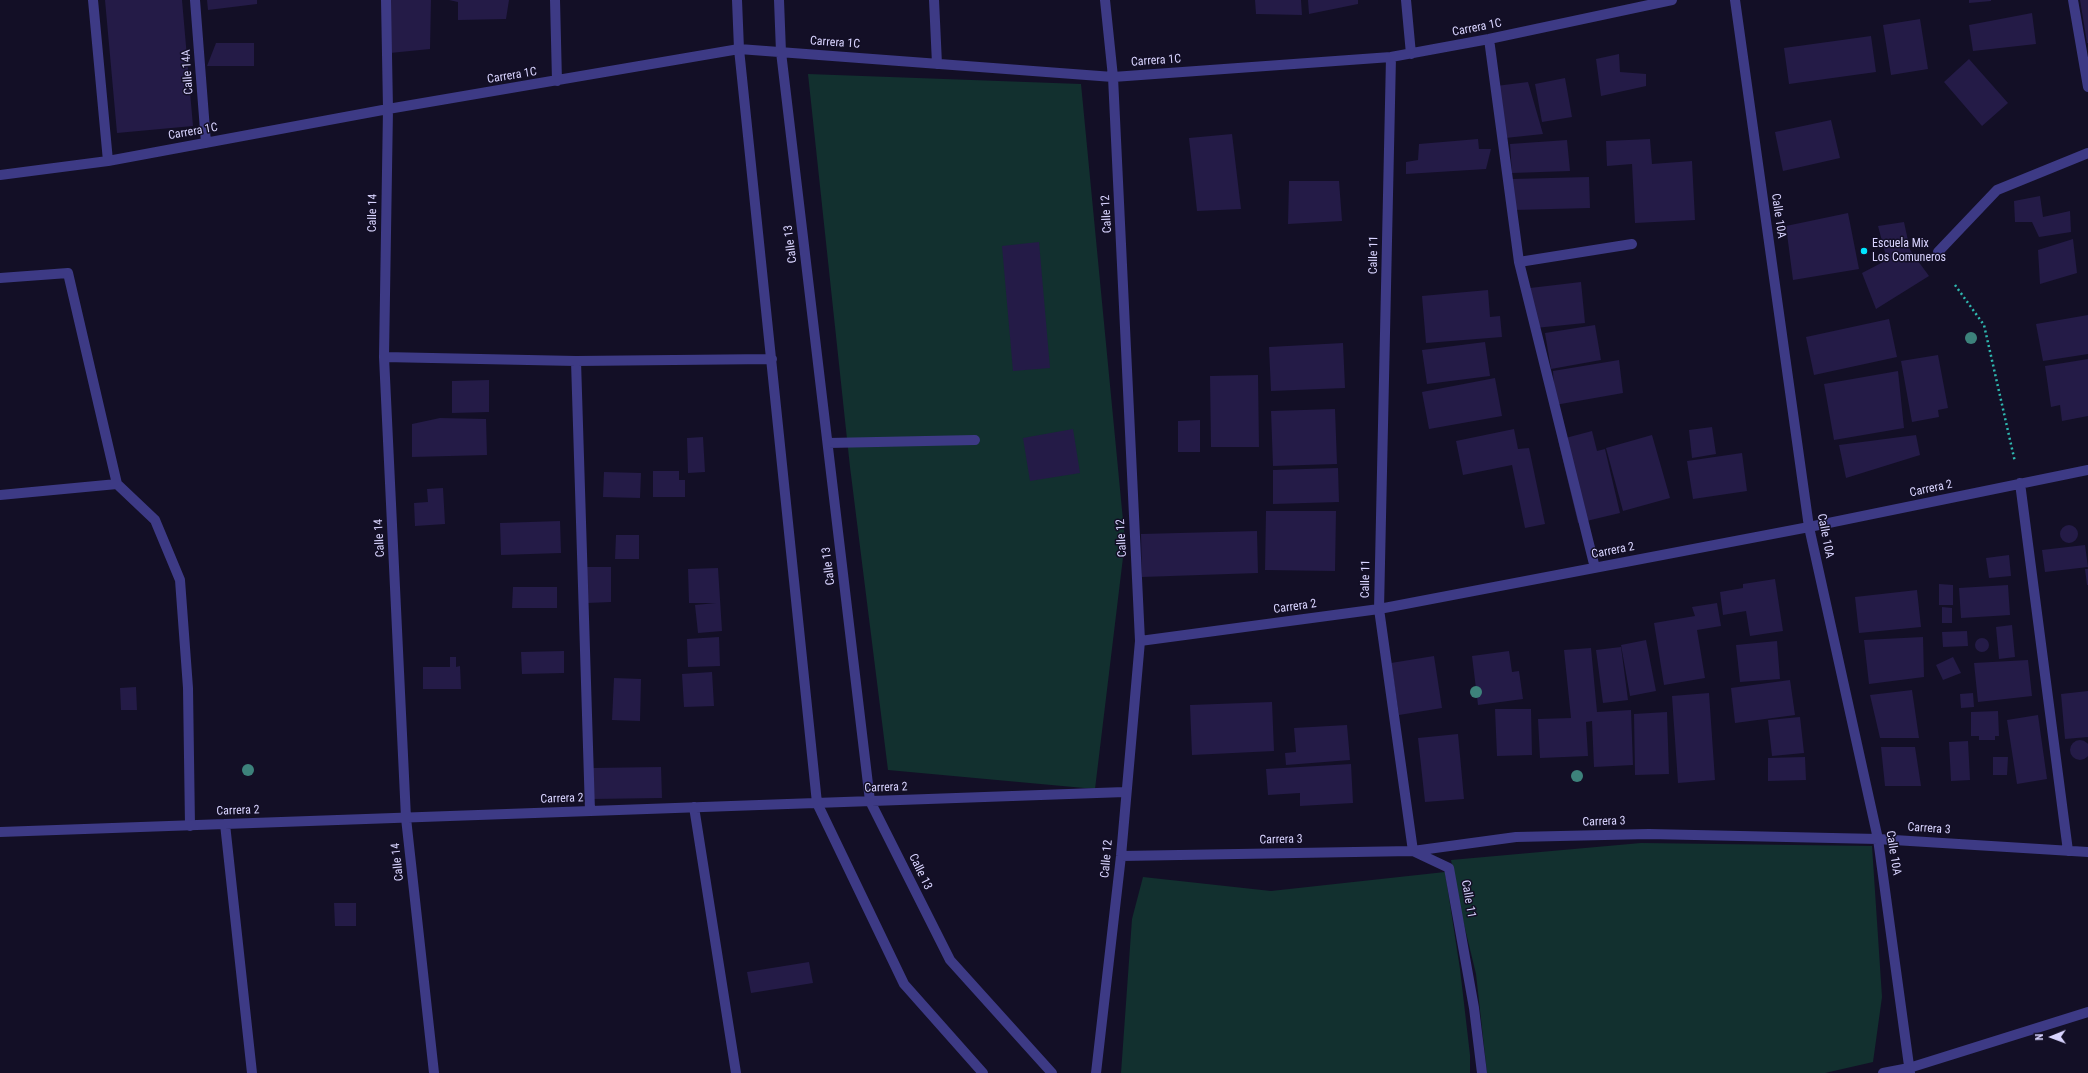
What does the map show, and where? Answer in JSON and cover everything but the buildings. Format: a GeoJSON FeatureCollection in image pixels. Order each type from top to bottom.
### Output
{"type":"FeatureCollection","features":[{"type":"Feature","properties":{"kind":"street"},"geometry":{"type":"LineString","coordinates":[[93,0],[108,161]]}},
{"type":"Feature","properties":{"kind":"street","name":"Calle 14A"},"geometry":{"type":"LineString","coordinates":[[195,0],[206,143]]}},
{"type":"Feature","properties":{"kind":"street","name":"Calle 14"},"geometry":{"type":"LineString","coordinates":[[386,0],[388,109],[384,357],[406,818],[434,1073]]}},
{"type":"Feature","properties":{"kind":"street"},"geometry":{"type":"LineString","coordinates":[[555,0],[557,81]]}},
{"type":"Feature","properties":{"kind":"street"},"geometry":{"type":"LineString","coordinates":[[737,0],[739,49],[817,803],[904,984],[983,1073]]}},
{"type":"Feature","properties":{"kind":"street","name":"Calle 13"},"geometry":{"type":"LineString","coordinates":[[779,0],[781,52],[870,801],[950,960],[1052,1073]]}},
{"type":"Feature","properties":{"kind":"street"},"geometry":{"type":"LineString","coordinates":[[934,0],[936,64]]}},
{"type":"Feature","properties":{"kind":"street","name":"Calle 12"},"geometry":{"type":"LineString","coordinates":[[1096,1073],[1120,856],[1140,641],[1113,77],[1105,0]]}},
{"type":"Feature","properties":{"kind":"street"},"geometry":{"type":"LineString","coordinates":[[1406,0],[1411,54]]}},
{"type":"Feature","properties":{"kind":"street","name":"Carrera 1C"},"geometry":{"type":"LineString","coordinates":[[0,175],[108,161],[388,109],[739,49],[1113,77],[1391,57],[1490,39],[1672,0]]}},
{"type":"Feature","properties":{"kind":"street","name":"Calle 10A"},"geometry":{"type":"LineString","coordinates":[[1735,0],[1809,527],[1878,839],[1909,1071]]}},
{"type":"Feature","properties":{"kind":"street"},"geometry":{"type":"LineString","coordinates":[[2073,0],[2088,87]]}},
{"type":"Feature","properties":{"kind":"street"},"geometry":{"type":"LineString","coordinates":[[1490,39],[1519,262],[1595,568]]}},
{"type":"Feature","properties":{"kind":"street","name":"Calle 11"},"geometry":{"type":"LineString","coordinates":[[1391,57],[1379,609],[1413,851],[1449,868],[1474,1008],[1482,1073]]}},
{"type":"Feature","properties":{"kind":"street"},"geometry":{"type":"LineString","coordinates":[[1938,252],[1997,190],[2088,153]]}},
{"type":"Feature","properties":{"kind":"street"},"geometry":{"type":"LineString","coordinates":[[1519,262],[1632,244]]}},
{"type":"Feature","properties":{"kind":"street"},"geometry":{"type":"LineString","coordinates":[[0,278],[68,273],[117,484],[155,520],[180,580],[188,688],[190,826]]}},
{"type":"Feature","properties":{"kind":"street"},"geometry":{"type":"LineString","coordinates":[[384,357],[576,361],[772,359]]}},
{"type":"Feature","properties":{"kind":"street"},"geometry":{"type":"LineString","coordinates":[[576,361],[590,811]]}},
{"type":"Feature","properties":{"kind":"street"},"geometry":{"type":"LineString","coordinates":[[828,443],[975,440]]}},
{"type":"Feature","properties":{"kind":"street","name":"Carrera 2"},"geometry":{"type":"LineString","coordinates":[[1140,641],[1379,609],[1809,527],[2088,470]]}},
{"type":"Feature","properties":{"kind":"street"},"geometry":{"type":"LineString","coordinates":[[0,495],[117,484]]}},
{"type":"Feature","properties":{"kind":"street"},"geometry":{"type":"LineString","coordinates":[[2020,484],[2068,851]]}},
{"type":"Feature","properties":{"kind":"street","name":"Carrera 2"},"geometry":{"type":"LineString","coordinates":[[0,832],[1125,792]]}},
{"type":"Feature","properties":{"kind":"street"},"geometry":{"type":"LineString","coordinates":[[694,807],[736,1073]]}},
{"type":"Feature","properties":{"kind":"street"},"geometry":{"type":"LineString","coordinates":[[225,824],[252,1073]]}},
{"type":"Feature","properties":{"kind":"street","name":"Carrera 3"},"geometry":{"type":"LineString","coordinates":[[1120,856],[1413,851],[1516,838],[1649,834],[1878,839],[2088,852]]}},
{"type":"Feature","properties":{"kind":"street"},"geometry":{"type":"LineString","coordinates":[[1883,1073],[1909,1071],[2088,1012]]}},
{"type":"Feature","properties":{"kind":"path"},"geometry":{"type":"LineString","coordinates":[[1955,285],[1984,325],[2020,484]]}},
{"type":"Feature","properties":{"kind":"green space"},"geometry":{"type":"Polygon","coordinates":[[[808,74],[1081,84],[1125,541],[1095,789],[888,770],[850,467],[808,74]]]}},
{"type":"Feature","properties":{"kind":"green space"},"geometry":{"type":"Polygon","coordinates":[[[1641,843],[1872,846],[1882,997],[1873,1062],[1825,1073],[1487,1073],[1476,974],[1461,912],[1451,860],[1641,843]]]}},
{"type":"Feature","properties":{"kind":"green space"},"geometry":{"type":"Polygon","coordinates":[[[1445,872],[1460,969],[1470,1055],[1470,1073],[1121,1073],[1132,919],[1143,877],[1271,891],[1445,872]]]}},
{"type":"Feature","properties":{"kind":"place","name":"Escuela Mix Los Comuneros"},"geometry":{"type":"Point","coordinates":[1864,251]}}]}
